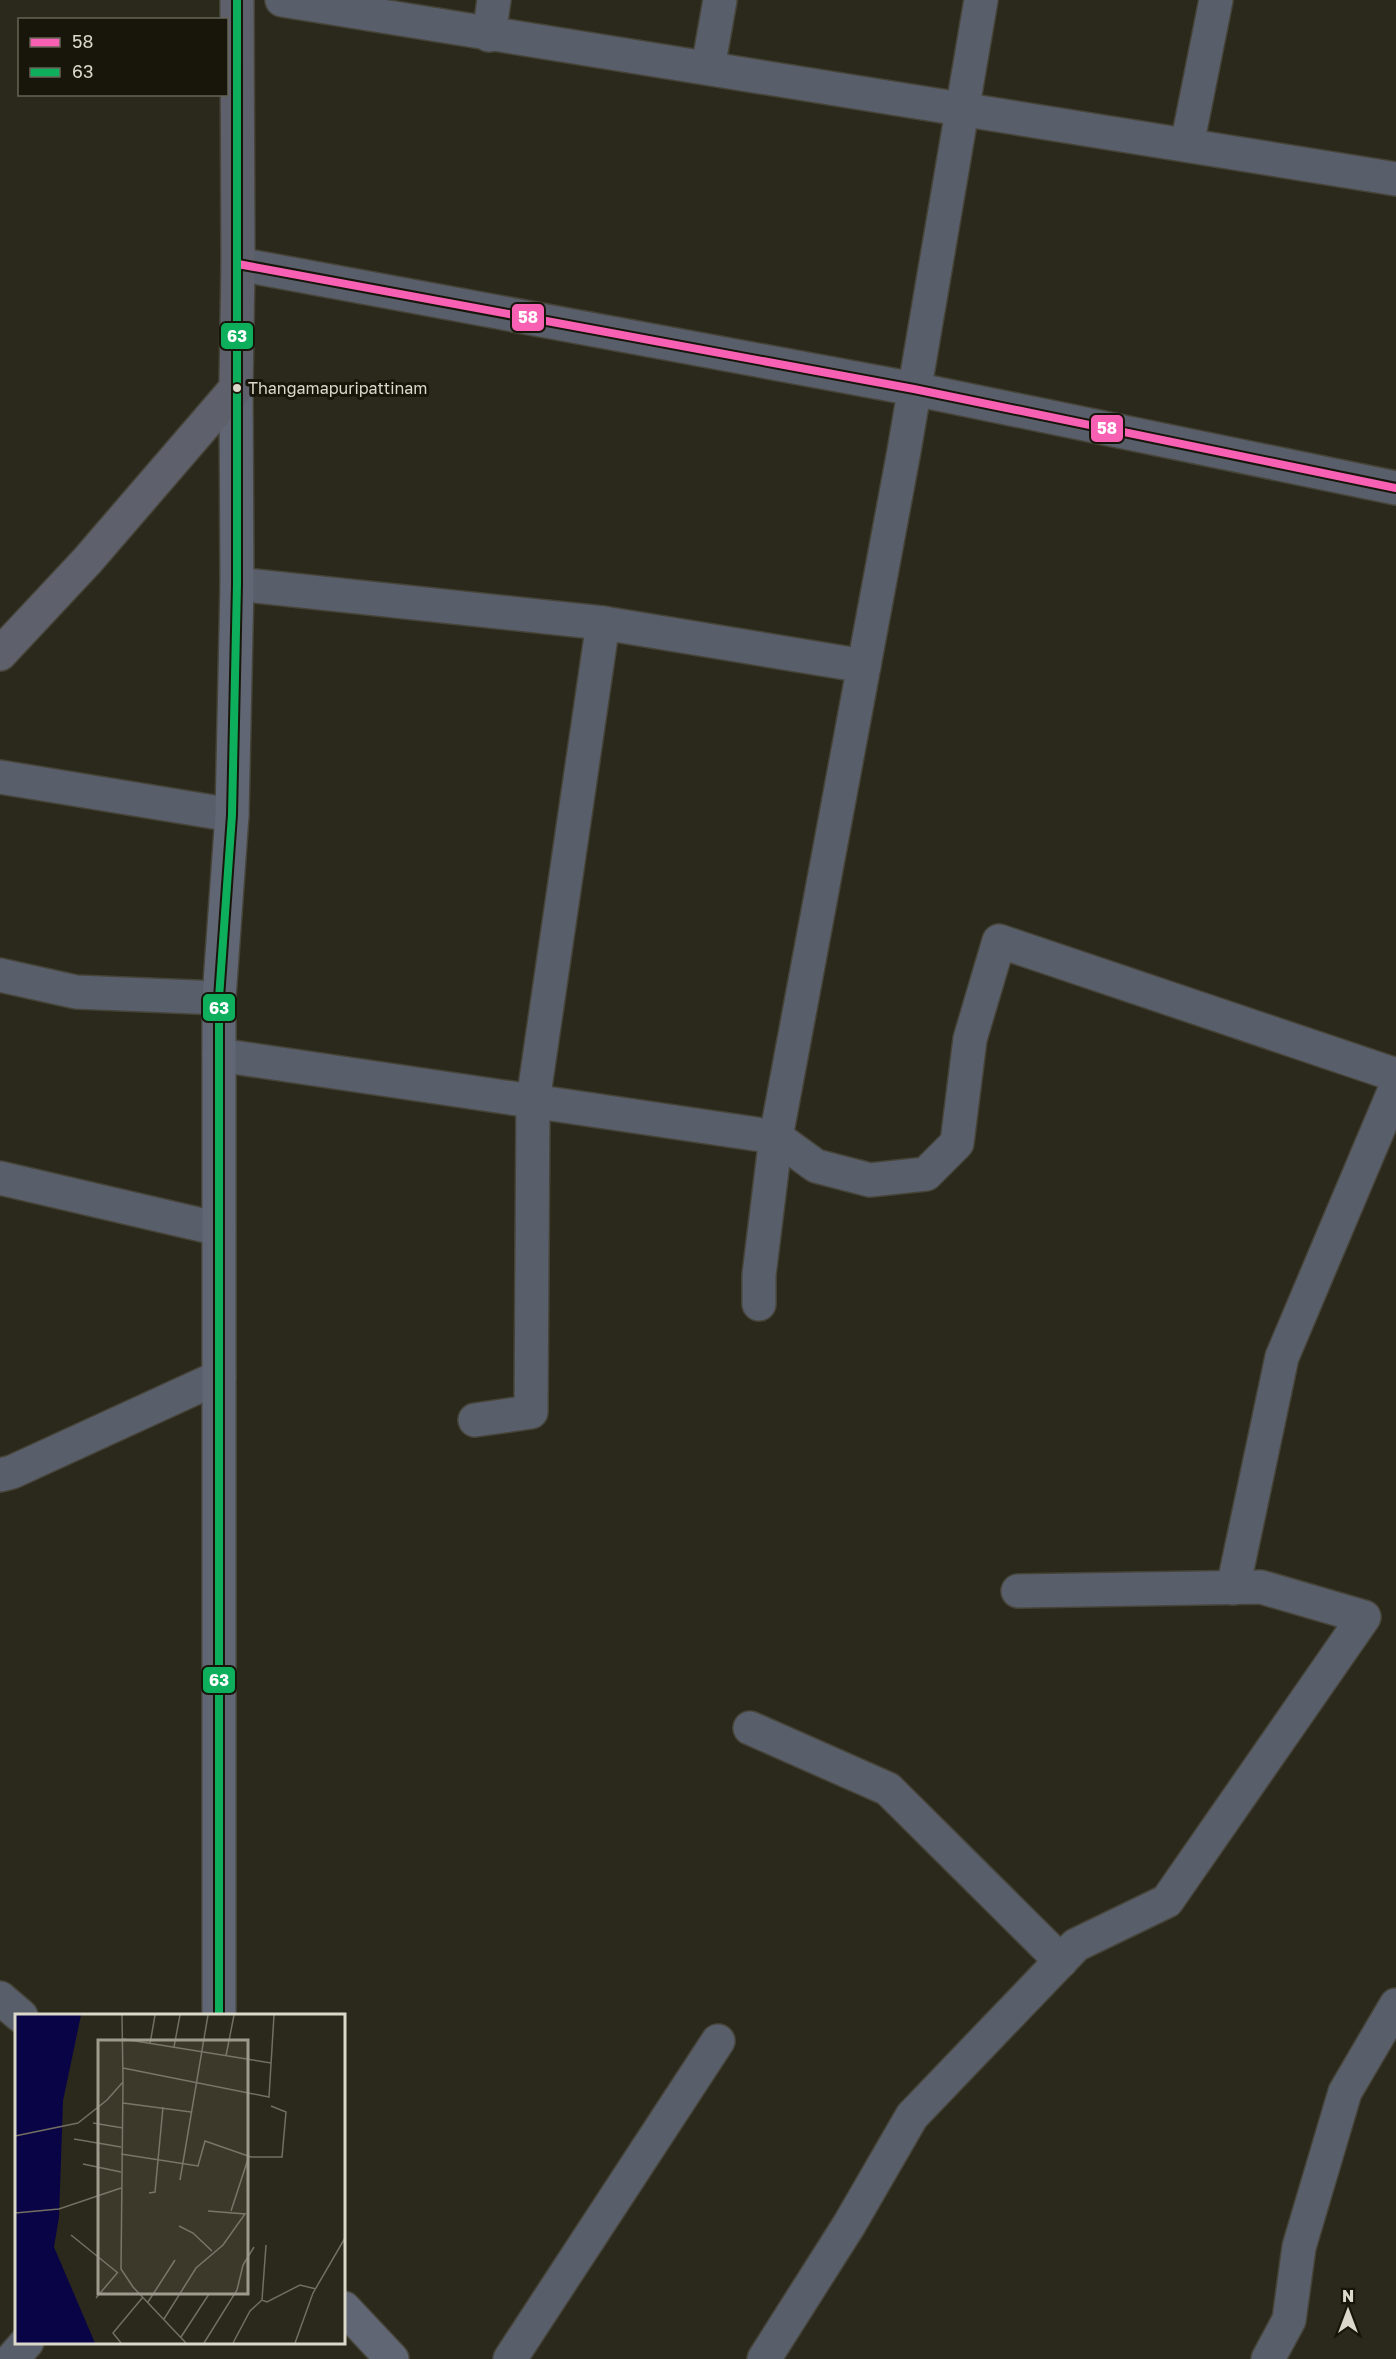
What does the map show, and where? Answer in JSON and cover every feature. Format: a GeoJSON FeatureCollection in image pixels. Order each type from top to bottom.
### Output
{"type":"FeatureCollection","features":[{"type":"Feature","properties":{"kind":"highway"},"geometry":{"type":"LineString","coordinates":[[0,654],[87,561],[236,388],[237,0]]}},
{"type":"Feature","properties":{"kind":"main road"},"geometry":{"type":"LineString","coordinates":[[219,2014],[219,998],[232,815],[237,585],[236,388]]}},
{"type":"Feature","properties":{"kind":"main road"},"geometry":{"type":"LineString","coordinates":[[345,2309],[392,2359]]}},
{"type":"Feature","properties":{"kind":"street"},"geometry":{"type":"LineString","coordinates":[[282,0],[1396,179]]}},
{"type":"Feature","properties":{"kind":"street"},"geometry":{"type":"LineString","coordinates":[[489,34],[494,0]]}},
{"type":"Feature","properties":{"kind":"street"},"geometry":{"type":"LineString","coordinates":[[708,68],[720,0]]}},
{"type":"Feature","properties":{"kind":"street"},"geometry":{"type":"LineString","coordinates":[[759,1304],[759,1275],[776,1137],[914,389],[981,0]]}},
{"type":"Feature","properties":{"kind":"street"},"geometry":{"type":"LineString","coordinates":[[1187,145],[1216,0]]}},
{"type":"Feature","properties":{"kind":"street"},"geometry":{"type":"LineString","coordinates":[[238,264],[914,389],[1396,488]]}},
{"type":"Feature","properties":{"kind":"street"},"geometry":{"type":"LineString","coordinates":[[237,585],[603,623],[864,666]]}},
{"type":"Feature","properties":{"kind":"street"},"geometry":{"type":"LineString","coordinates":[[475,1420],[531,1412],[533,1101],[603,623]]}},
{"type":"Feature","properties":{"kind":"street"},"geometry":{"type":"LineString","coordinates":[[0,777],[232,815]]}},
{"type":"Feature","properties":{"kind":"street"},"geometry":{"type":"LineString","coordinates":[[219,1054],[776,1137],[816,1166],[870,1180],[926,1174],[957,1143],[970,1039],[999,941],[1396,1075]]}},
{"type":"Feature","properties":{"kind":"street"},"geometry":{"type":"LineString","coordinates":[[0,975],[76,992],[219,998]]}},
{"type":"Feature","properties":{"kind":"street"},"geometry":{"type":"LineString","coordinates":[[1233,1587],[1282,1357],[1396,1087]]}},
{"type":"Feature","properties":{"kind":"street"},"geometry":{"type":"LineString","coordinates":[[0,1178],[219,1228]]}},
{"type":"Feature","properties":{"kind":"street"},"geometry":{"type":"LineString","coordinates":[[0,1475],[12,1472],[219,1377]]}},
{"type":"Feature","properties":{"kind":"street"},"geometry":{"type":"LineString","coordinates":[[764,2359],[849,2225],[912,2116],[1076,1945],[1167,1901],[1364,1617],[1261,1587],[1018,1591]]}},
{"type":"Feature","properties":{"kind":"street"},"geometry":{"type":"LineString","coordinates":[[750,1728],[888,1789],[1060,1961]]}},
{"type":"Feature","properties":{"kind":"street"},"geometry":{"type":"LineString","coordinates":[[0,1998],[19,2014]]}},
{"type":"Feature","properties":{"kind":"street"},"geometry":{"type":"LineString","coordinates":[[1268,2359],[1289,2320],[1299,2247],[1345,2092],[1396,2005]]}},
{"type":"Feature","properties":{"kind":"street"},"geometry":{"type":"LineString","coordinates":[[510,2359],[718,2041]]}},
{"type":"Feature","properties":{"kind":"street"},"geometry":{"type":"LineString","coordinates":[[12,2359],[26,2344]]}},
{"type":"Feature","properties":{"kind":"transit line","name":"63"},"geometry":{"type":"LineString","coordinates":[[219,2014],[219,998],[232,815],[237,584],[237,0]]}},
{"type":"Feature","properties":{"kind":"transit line","name":"58"},"geometry":{"type":"LineString","coordinates":[[238,264],[914,389],[1396,488]]}},
{"type":"Feature","properties":{"kind":"place","name":"Thangamapuripattinam"},"geometry":{"type":"Point","coordinates":[237,388]}}]}
